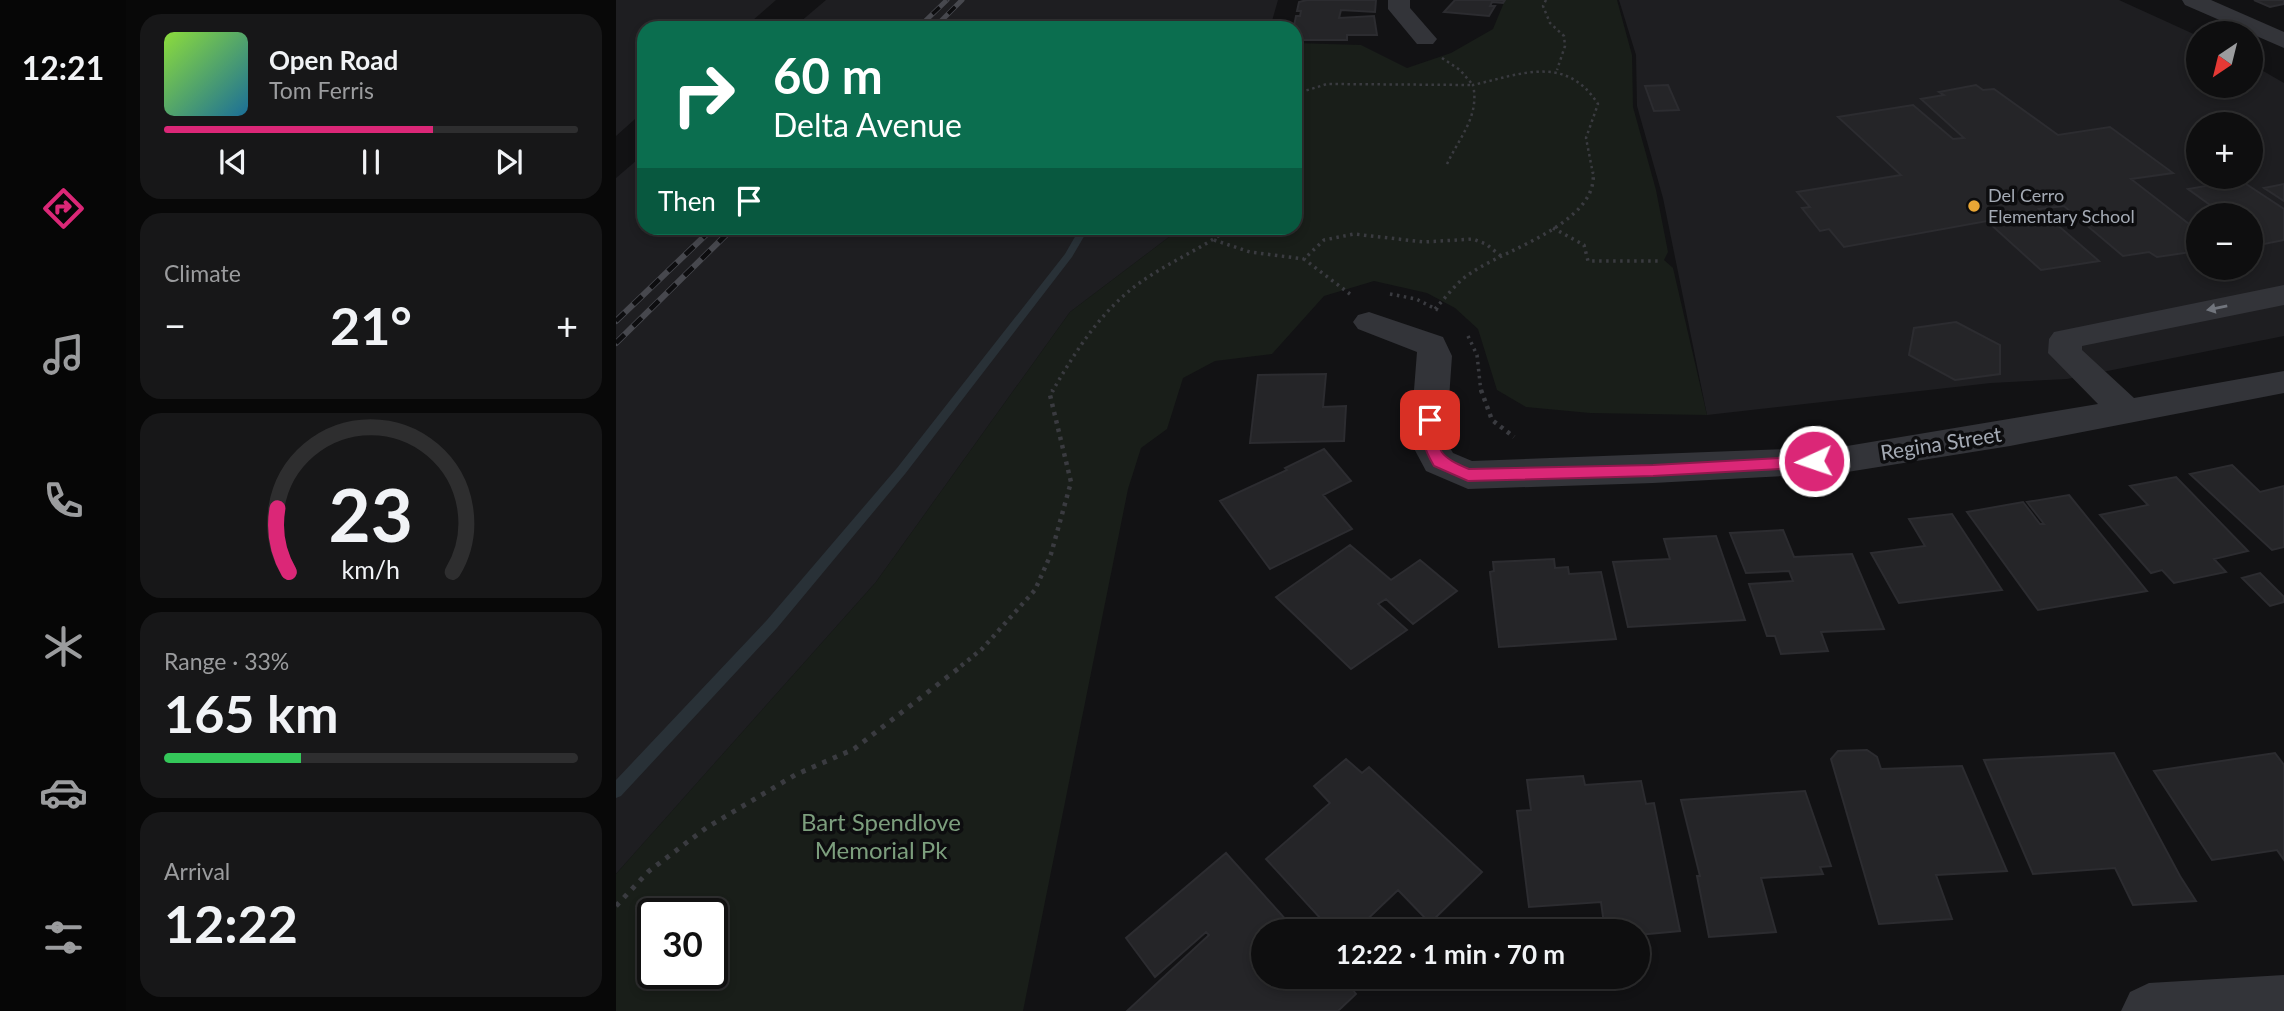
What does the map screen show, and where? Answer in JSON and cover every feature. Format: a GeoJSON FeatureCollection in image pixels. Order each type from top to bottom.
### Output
{"type":"FeatureCollection","features":[{"type":"Feature","properties":{"kind":"street"},"geometry":{"type":"LineString","coordinates":[[1399,0],[1399,9],[1425,39]]}},
{"type":"Feature","properties":{"kind":"street"},"geometry":{"type":"LineString","coordinates":[[2193,0],[2284,41]]}},
{"type":"Feature","properties":{"kind":"street"},"geometry":{"type":"LineString","coordinates":[[2127,412],[2065,353],[2066,339],[2284,295]]}},
{"type":"Feature","properties":{"kind":"street","name":"Regina Street"},"geometry":{"type":"LineString","coordinates":[[1369,322],[1431,345],[1435,356],[1428,441],[1439,462],[1468,475],[1653,470],[1841,460],[2127,412],[2284,382]]}},
{"type":"Feature","properties":{"kind":"street"},"geometry":{"type":"LineString","coordinates":[[2149,1011],[2284,1002]]}},
{"type":"Feature","properties":{"kind":"path"},"geometry":{"type":"LineString","coordinates":[[1546,0],[1543,6],[1550,23],[1564,36],[1565,46],[1557,70]]}},
{"type":"Feature","properties":{"kind":"path"},"geometry":{"type":"LineString","coordinates":[[1425,39],[1444,61],[1460,69],[1473,85],[1477,96],[1474,115],[1447,164]]}},
{"type":"Feature","properties":{"kind":"path"},"geometry":{"type":"LineString","coordinates":[[1302,92],[1327,84],[1473,85],[1557,70],[1584,83],[1598,104],[1596,117],[1588,127],[1586,140],[1593,174],[1592,192],[1577,209],[1553,227],[1471,273],[1436,309]]}},
{"type":"Feature","properties":{"kind":"path"},"geometry":{"type":"LineString","coordinates":[[1553,227],[1584,245],[1588,261],[1659,261]]}},
{"type":"Feature","properties":{"kind":"path"},"geometry":{"type":"LineString","coordinates":[[616,906],[649,871],[706,828],[795,775],[854,749],[922,699],[982,649],[1035,590],[1051,554],[1071,482],[1050,395],[1075,351],[1129,291],[1221,235]]}},
{"type":"Feature","properties":{"kind":"path"},"geometry":{"type":"LineString","coordinates":[[1214,240],[1250,252],[1304,259]]}},
{"type":"Feature","properties":{"kind":"shaded area"},"geometry":{"type":"Polygon","coordinates":[[[616,0],[776,0],[752,21],[637,21],[637,117],[616,136],[616,0]]]}},
{"type":"Feature","properties":{"kind":"shaded area"},"geometry":{"type":"Polygon","coordinates":[[[826,0],[1278,0],[1272,21],[801,21],[826,0]]]}},
{"type":"Feature","properties":{"kind":"shaded area","name":"Del Cerro Elementary School"},"geometry":{"type":"Polygon","coordinates":[[[1619,0],[2119,0],[2186,31],[2186,98],[2263,98],[2263,71],[2284,83],[2284,336],[2067,379],[1991,383],[1707,415],[1663,198],[1637,106],[1636,55],[1619,0]]]}},
{"type":"Feature","properties":{"kind":"shaded area"},"geometry":{"type":"Polygon","coordinates":[[[637,160],[637,235],[1172,235],[1070,312],[876,582],[616,874],[616,178],[637,160]]]}},
{"type":"Feature","properties":{"kind":"green space","name":"Bart Spendlove Memorial Pk"},"geometry":{"type":"Polygon","coordinates":[[[1505,0],[1617,0],[1632,55],[1633,107],[1656,190],[1668,252],[1664,260],[1673,268],[1707,415],[1590,413],[1526,407],[1497,390],[1478,329],[1455,308],[1427,293],[1374,281],[1324,296],[1272,354],[1215,361],[1183,378],[1167,429],[1141,448],[1128,489],[1023,1011],[616,1011],[616,874],[876,582],[1070,312],[1172,235],[1302,235],[1302,43],[1361,45],[1407,68],[1451,53],[1493,29],[1505,0]]]}},
{"type":"Feature","properties":{"kind":"building"},"geometry":{"type":"Polygon","coordinates":[[[1376,0],[1375,12],[1341,10],[1339,18],[1374,16],[1377,35],[1347,35],[1347,40],[1302,40],[1302,21],[1295,21],[1296,16],[1300,16],[1301,11],[1297,11],[1299,2],[1376,0]]]}},
{"type":"Feature","properties":{"kind":"building"},"geometry":{"type":"Polygon","coordinates":[[[1455,0],[1505,0],[1503,3],[1492,2],[1490,6],[1495,6],[1489,16],[1444,12],[1455,0]]]}},
{"type":"Feature","properties":{"kind":"building"},"geometry":{"type":"Polygon","coordinates":[[[2254,0],[2284,0],[2284,4],[2270,7],[2254,0]]]}},
{"type":"Feature","properties":{"kind":"building"},"geometry":{"type":"Polygon","coordinates":[[[1668,85],[1679,110],[1654,111],[1645,86],[1668,85]]]}},
{"type":"Feature","properties":{"kind":"building"},"geometry":{"type":"Polygon","coordinates":[[[1976,85],[1983,90],[1994,89],[2058,135],[2110,127],[2173,173],[2131,179],[2186,222],[2186,253],[2157,257],[2149,252],[2123,256],[2064,206],[2039,209],[2099,261],[2041,270],[1987,221],[1844,247],[1829,229],[1820,231],[1802,208],[1810,207],[1797,192],[1901,175],[1838,117],[1913,105],[1953,139],[1964,138],[1921,99],[1944,95],[1939,92],[1976,85]]]}},
{"type":"Feature","properties":{"kind":"building"},"geometry":{"type":"Polygon","coordinates":[[[2284,184],[2284,201],[2264,188],[2284,184]]]}},
{"type":"Feature","properties":{"kind":"building"},"geometry":{"type":"Polygon","coordinates":[[[2188,189],[2254,189],[2284,209],[2284,240],[2263,243],[2263,203],[2207,203],[2188,189]]]}},
{"type":"Feature","properties":{"kind":"building"},"geometry":{"type":"Polygon","coordinates":[[[1956,322],[2000,345],[2000,374],[1955,380],[1909,355],[1914,328],[1956,322]]]}},
{"type":"Feature","properties":{"kind":"building"},"geometry":{"type":"Polygon","coordinates":[[[1326,374],[1323,407],[1346,406],[1344,441],[1250,443],[1258,375],[1326,374]]]}},
{"type":"Feature","properties":{"kind":"building"},"geometry":{"type":"Polygon","coordinates":[[[1324,449],[1351,481],[1323,495],[1352,529],[1270,569],[1220,501],[1287,470],[1285,468],[1324,449]]]}},
{"type":"Feature","properties":{"kind":"building"},"geometry":{"type":"Polygon","coordinates":[[[2232,465],[2260,492],[2284,486],[2284,547],[2272,550],[2190,474],[2232,465]]]}},
{"type":"Feature","properties":{"kind":"building"},"geometry":{"type":"Polygon","coordinates":[[[2176,477],[2248,551],[2214,559],[2226,572],[2174,583],[2162,570],[2151,573],[2100,515],[2148,505],[2130,486],[2176,477]]]}},
{"type":"Feature","properties":{"kind":"building"},"geometry":{"type":"Polygon","coordinates":[[[2069,495],[2147,591],[2038,610],[1967,512],[2023,502],[2040,524],[2044,524],[2027,502],[2069,495]]]}},
{"type":"Feature","properties":{"kind":"building"},"geometry":{"type":"Polygon","coordinates":[[[1952,514],[2002,590],[1899,603],[1871,553],[1925,546],[1909,519],[1952,514]]]}},
{"type":"Feature","properties":{"kind":"building"},"geometry":{"type":"Polygon","coordinates":[[[1783,530],[1794,557],[1852,554],[1884,629],[1821,632],[1828,651],[1781,654],[1775,636],[1767,636],[1749,584],[1793,581],[1789,571],[1746,573],[1730,533],[1783,530]]]}},
{"type":"Feature","properties":{"kind":"building"},"geometry":{"type":"Polygon","coordinates":[[[1716,536],[1745,620],[1628,627],[1613,562],[1670,559],[1664,539],[1716,536]]]}},
{"type":"Feature","properties":{"kind":"building"},"geometry":{"type":"Polygon","coordinates":[[[1350,545],[1391,580],[1420,560],[1457,591],[1413,624],[1386,599],[1378,604],[1407,630],[1351,669],[1276,597],[1350,545]]]}},
{"type":"Feature","properties":{"kind":"building"},"geometry":{"type":"Polygon","coordinates":[[[1554,559],[1555,568],[1568,567],[1569,574],[1601,572],[1616,639],[1499,647],[1490,572],[1494,571],[1493,562],[1554,559]]]}},
{"type":"Feature","properties":{"kind":"building"},"geometry":{"type":"Polygon","coordinates":[[[2260,573],[2284,597],[2284,602],[2270,606],[2242,578],[2260,573]]]}},
{"type":"Feature","properties":{"kind":"building"},"geometry":{"type":"Polygon","coordinates":[[[1867,750],[1877,757],[1881,769],[1962,766],[2007,871],[1936,875],[1952,919],[1879,924],[1831,759],[1838,751],[1867,750]]]}},
{"type":"Feature","properties":{"kind":"building"},"geometry":{"type":"Polygon","coordinates":[[[2114,753],[2196,901],[2133,905],[2115,868],[2033,874],[1984,760],[2114,753]]]}},
{"type":"Feature","properties":{"kind":"building"},"geometry":{"type":"Polygon","coordinates":[[[2275,753],[2284,765],[2284,860],[2277,850],[2212,860],[2154,771],[2275,753]]]}},
{"type":"Feature","properties":{"kind":"building"},"geometry":{"type":"Polygon","coordinates":[[[1346,759],[1362,773],[1369,767],[1482,872],[1434,919],[1426,919],[1398,890],[1368,919],[1321,919],[1266,859],[1330,803],[1314,786],[1346,759]]]}},
{"type":"Feature","properties":{"kind":"building"},"geometry":{"type":"Polygon","coordinates":[[[1583,776],[1585,785],[1641,781],[1646,804],[1654,803],[1680,931],[1650,934],[1650,919],[1603,919],[1601,902],[1529,907],[1517,811],[1531,810],[1527,780],[1583,776]]]}},
{"type":"Feature","properties":{"kind":"building"},"geometry":{"type":"Polygon","coordinates":[[[1805,791],[1831,866],[1820,867],[1823,874],[1761,878],[1776,932],[1709,937],[1697,876],[1700,876],[1681,800],[1805,791]]]}},
{"type":"Feature","properties":{"kind":"building"},"geometry":{"type":"Polygon","coordinates":[[[1226,853],[1285,919],[1251,919],[1251,989],[1352,989],[1356,994],[1338,1011],[1127,1011],[1209,935],[1206,932],[1155,977],[1126,938],[1226,853]]]}},
{"type":"Feature","properties":{"kind":"waterway"},"geometry":{"type":"LineString","coordinates":[[616,791],[772,624],[901,471],[1069,255],[1080,235]]}},
{"type":"Feature","properties":{"kind":"railway"},"geometry":{"type":"LineString","coordinates":[[925,21],[947,0]]}},
{"type":"Feature","properties":{"kind":"railway"},"geometry":{"type":"LineString","coordinates":[[941,21],[962,0]]}},
{"type":"Feature","properties":{"kind":"railway"},"geometry":{"type":"LineString","coordinates":[[616,321],[706,235]]}},
{"type":"Feature","properties":{"kind":"railway"},"geometry":{"type":"LineString","coordinates":[[616,343],[726,235]]}},
{"type":"Feature","properties":{"kind":"place","name":"Del Cerro Elementary School"},"geometry":{"type":"Point","coordinates":[1974,206]}},
{"type":"Feature","properties":{"kind":"route"},"geometry":{"type":"LineString","coordinates":[[1430,420],[1428,441],[1439,462],[1468,475],[1653,470],[1814,461]]}}]}
